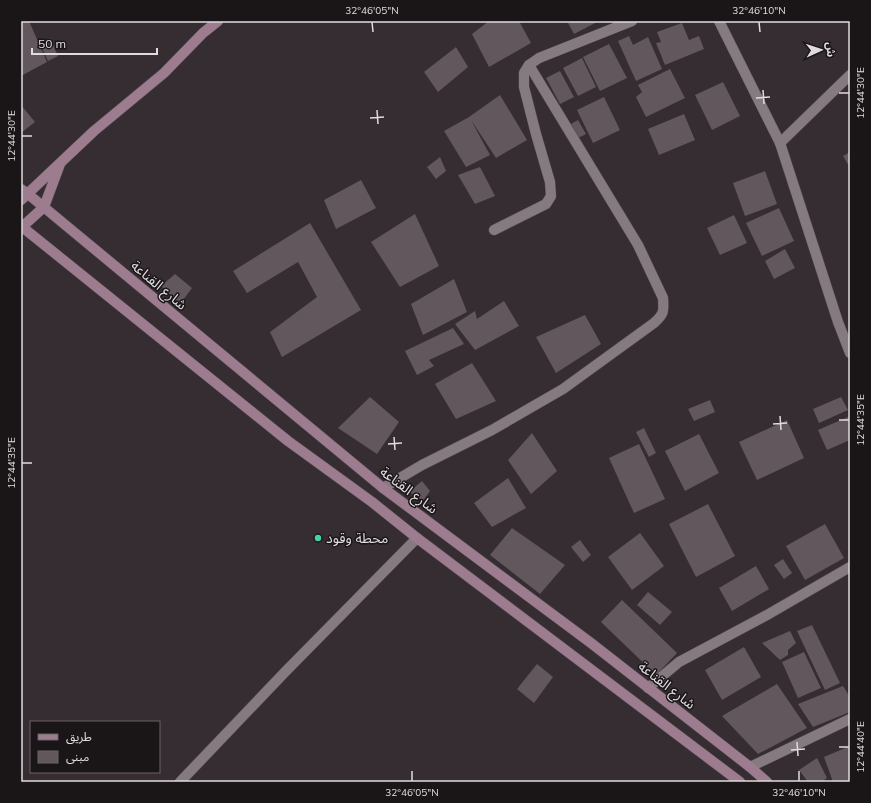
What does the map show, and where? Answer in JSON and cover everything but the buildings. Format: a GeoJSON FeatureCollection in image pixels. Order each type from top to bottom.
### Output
{"type":"FeatureCollection","features":[{"type":"Feature","properties":{"kind":"street"},"geometry":{"type":"LineString","coordinates":[[23,194],[94,131],[164,73],[203,33],[218,21]]}},
{"type":"Feature","properties":{"kind":"street"},"geometry":{"type":"LineString","coordinates":[[494,230],[546,204],[551,196],[550,182],[524,87],[524,73],[529,65],[539,58],[632,21]]}},
{"type":"Feature","properties":{"kind":"street"},"geometry":{"type":"LineString","coordinates":[[719,21],[780,143],[838,322],[850,353]]}},
{"type":"Feature","properties":{"kind":"street"},"geometry":{"type":"LineString","coordinates":[[383,488],[398,478],[492,430],[564,389],[662,316],[664,307],[663,298],[638,245],[529,65]]}},
{"type":"Feature","properties":{"kind":"street"},"geometry":{"type":"LineString","coordinates":[[780,143],[850,75]]}},
{"type":"Feature","properties":{"kind":"street"},"geometry":{"type":"LineString","coordinates":[[62,160],[44,207],[21,227],[288,441],[372,502],[417,538],[740,782]]}},
{"type":"Feature","properties":{"kind":"street","name":"شارع القناعة"},"geometry":{"type":"LineString","coordinates":[[23,194],[44,207],[383,488],[648,688],[750,767],[767,782]]}},
{"type":"Feature","properties":{"kind":"street"},"geometry":{"type":"LineString","coordinates":[[180,782],[280,677],[417,538]]}},
{"type":"Feature","properties":{"kind":"street"},"geometry":{"type":"LineString","coordinates":[[648,688],[679,662],[767,615],[850,567]]}},
{"type":"Feature","properties":{"kind":"street"},"geometry":{"type":"LineString","coordinates":[[750,767],[850,719]]}},
{"type":"Feature","properties":{"kind":"place","name":"محطة وقود"},"geometry":{"type":"Point","coordinates":[318,538]}}]}
